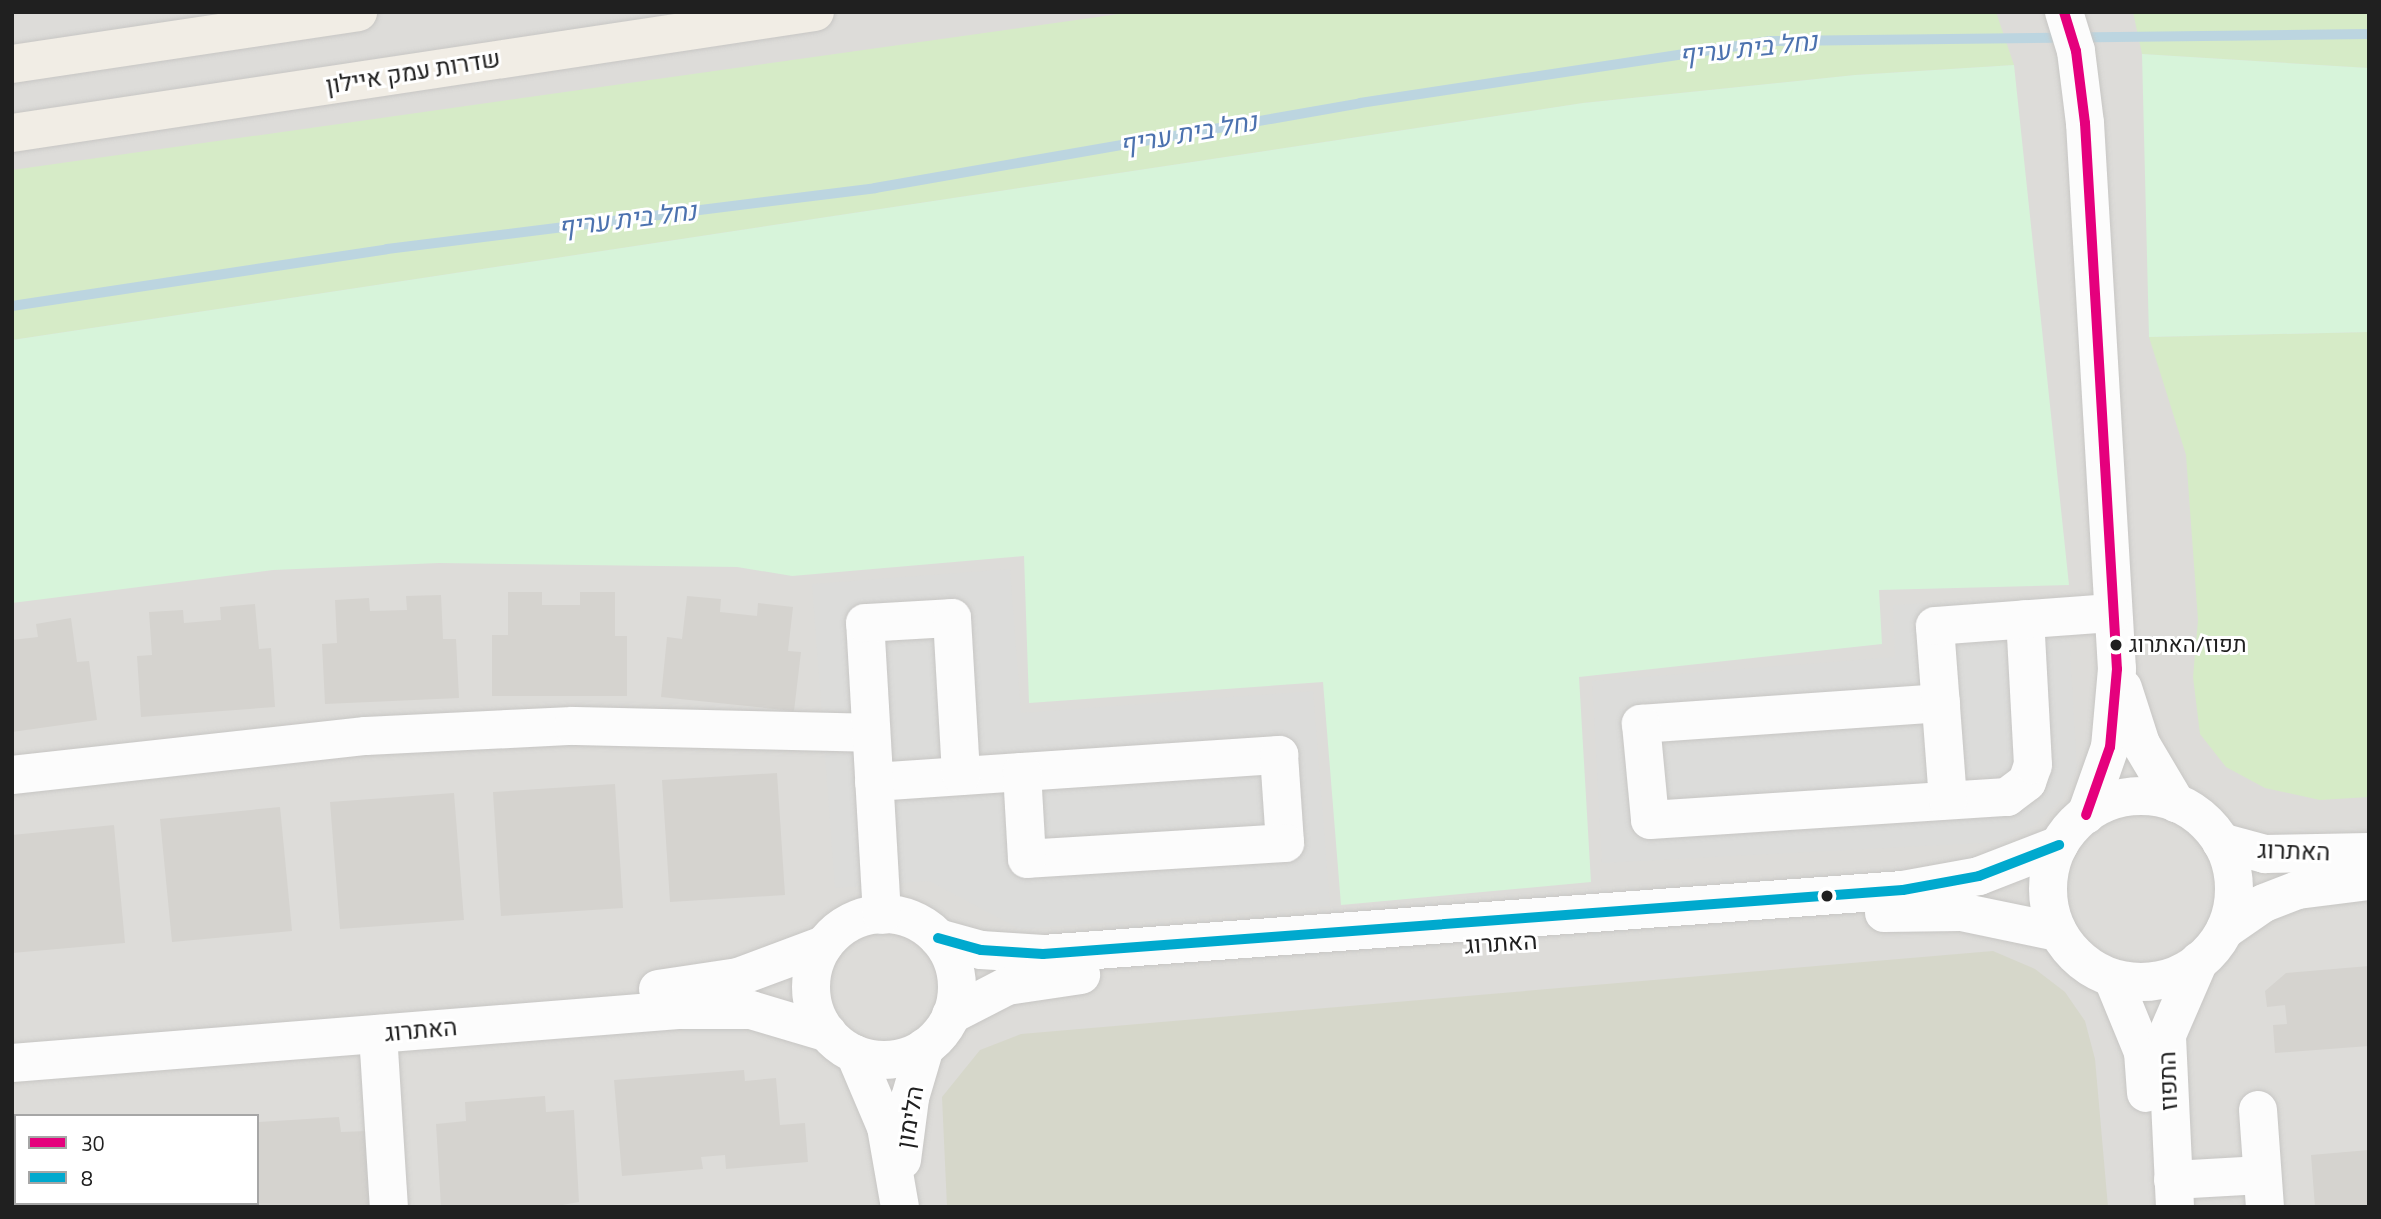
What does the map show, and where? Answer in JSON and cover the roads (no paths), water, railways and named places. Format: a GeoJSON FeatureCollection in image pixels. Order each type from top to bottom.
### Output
{"type":"FeatureCollection","features":[{"type":"Feature","properties":{"kind":"main road"},"geometry":{"type":"LineString","coordinates":[[12,64],[358,12]]}},
{"type":"Feature","properties":{"kind":"main road","name":"שדרות עמק איילון"},"geometry":{"type":"LineString","coordinates":[[12,133],[815,12]]}},
{"type":"Feature","properties":{"kind":"street"},"geometry":{"type":"LineString","coordinates":[[2064,12],[2082,85],[2117,669],[2110,747],[2086,815]]}},
{"type":"Feature","properties":{"kind":"street"},"geometry":{"type":"LineString","coordinates":[[1948,800],[1935,626],[2113,613]]}},
{"type":"Feature","properties":{"kind":"street"},"geometry":{"type":"LineString","coordinates":[[881,915],[865,623],[952,618],[961,776]]}},
{"type":"Feature","properties":{"kind":"street"},"geometry":{"type":"LineString","coordinates":[[1941,703],[1641,724],[1650,820],[2007,797],[2027,782],[2034,743],[2025,619]]}},
{"type":"Feature","properties":{"kind":"street"},"geometry":{"type":"LineString","coordinates":[[2117,669],[2141,744],[2176,803]]}},
{"type":"Feature","properties":{"kind":"street"},"geometry":{"type":"LineString","coordinates":[[12,775],[366,736],[573,726],[871,733]]}},
{"type":"Feature","properties":{"kind":"street"},"geometry":{"type":"LineString","coordinates":[[874,782],[961,776],[1279,755],[1285,843],[1027,859],[1022,772]]}},
{"type":"Feature","properties":{"kind":"street"},"geometry":{"type":"LineString","coordinates":[[2137,796],[2176,803],[2198,816],[2221,842],[2235,888],[2225,930],[2199,961],[2153,982],[2113,979],[2074,955],[2058,932],[2047,890],[2059,845],[2086,815],[2118,799],[2137,796]]}},
{"type":"Feature","properties":{"kind":"street","name":"האתרוג"},"geometry":{"type":"LineString","coordinates":[[2221,842],[2265,854],[2369,852]]}},
{"type":"Feature","properties":{"kind":"street","name":"האתרוג"},"geometry":{"type":"LineString","coordinates":[[937,938],[981,950],[1043,954],[1903,890],[1979,876],[2059,845]]}},
{"type":"Feature","properties":{"kind":"street","name":"האתרוג"},"geometry":{"type":"LineString","coordinates":[[2225,930],[2264,903],[2298,890],[2369,881]]}},
{"type":"Feature","properties":{"kind":"street","name":"האתרוג"},"geometry":{"type":"LineString","coordinates":[[951,1015],[1007,986],[1048,978],[1888,913],[1961,912],[2058,932]]}},
{"type":"Feature","properties":{"kind":"street"},"geometry":{"type":"LineString","coordinates":[[881,915],[912,919],[937,938],[957,972],[951,1015],[925,1047],[884,1060],[841,1043],[816,1015],[811,989],[824,945],[842,927],[864,916],[881,915]]}},
{"type":"Feature","properties":{"kind":"street","name":"האתרוג"},"geometry":{"type":"LineString","coordinates":[[12,1043],[650,990],[738,976],[824,945]]}},
{"type":"Feature","properties":{"kind":"street","name":"התפוז"},"geometry":{"type":"LineString","coordinates":[[2167,1198],[2167,1035],[2199,961]]}},
{"type":"Feature","properties":{"kind":"street","name":"התפוז"},"geometry":{"type":"LineString","coordinates":[[2113,979],[2143,1052],[2167,1198]]}},
{"type":"Feature","properties":{"kind":"street","name":"האתרוג"},"geometry":{"type":"LineString","coordinates":[[12,1063],[716,1009],[751,1010],[841,1043]]}},
{"type":"Feature","properties":{"kind":"street"},"geometry":{"type":"LineString","coordinates":[[378,1034],[389,1207]]}},
{"type":"Feature","properties":{"kind":"street","name":"הלימון"},"geometry":{"type":"LineString","coordinates":[[841,1043],[886,1127],[900,1197]]}},
{"type":"Feature","properties":{"kind":"street","name":"הלימון"},"geometry":{"type":"LineString","coordinates":[[900,1197],[910,1098],[925,1047]]}},
{"type":"Feature","properties":{"kind":"street"},"geometry":{"type":"LineString","coordinates":[[2167,1198],[2264,1191],[2258,1110]]}},
{"type":"Feature","properties":{"kind":"waterway","name":"נחל בית עריף"},"geometry":{"type":"LineString","coordinates":[[12,306],[387,249],[875,188],[1360,103],[1770,41],[2369,34]]}},
{"type":"Feature","properties":{"kind":"place","name":"תפוז/האתרוג"},"geometry":{"type":"Point","coordinates":[2116,645]}}]}
